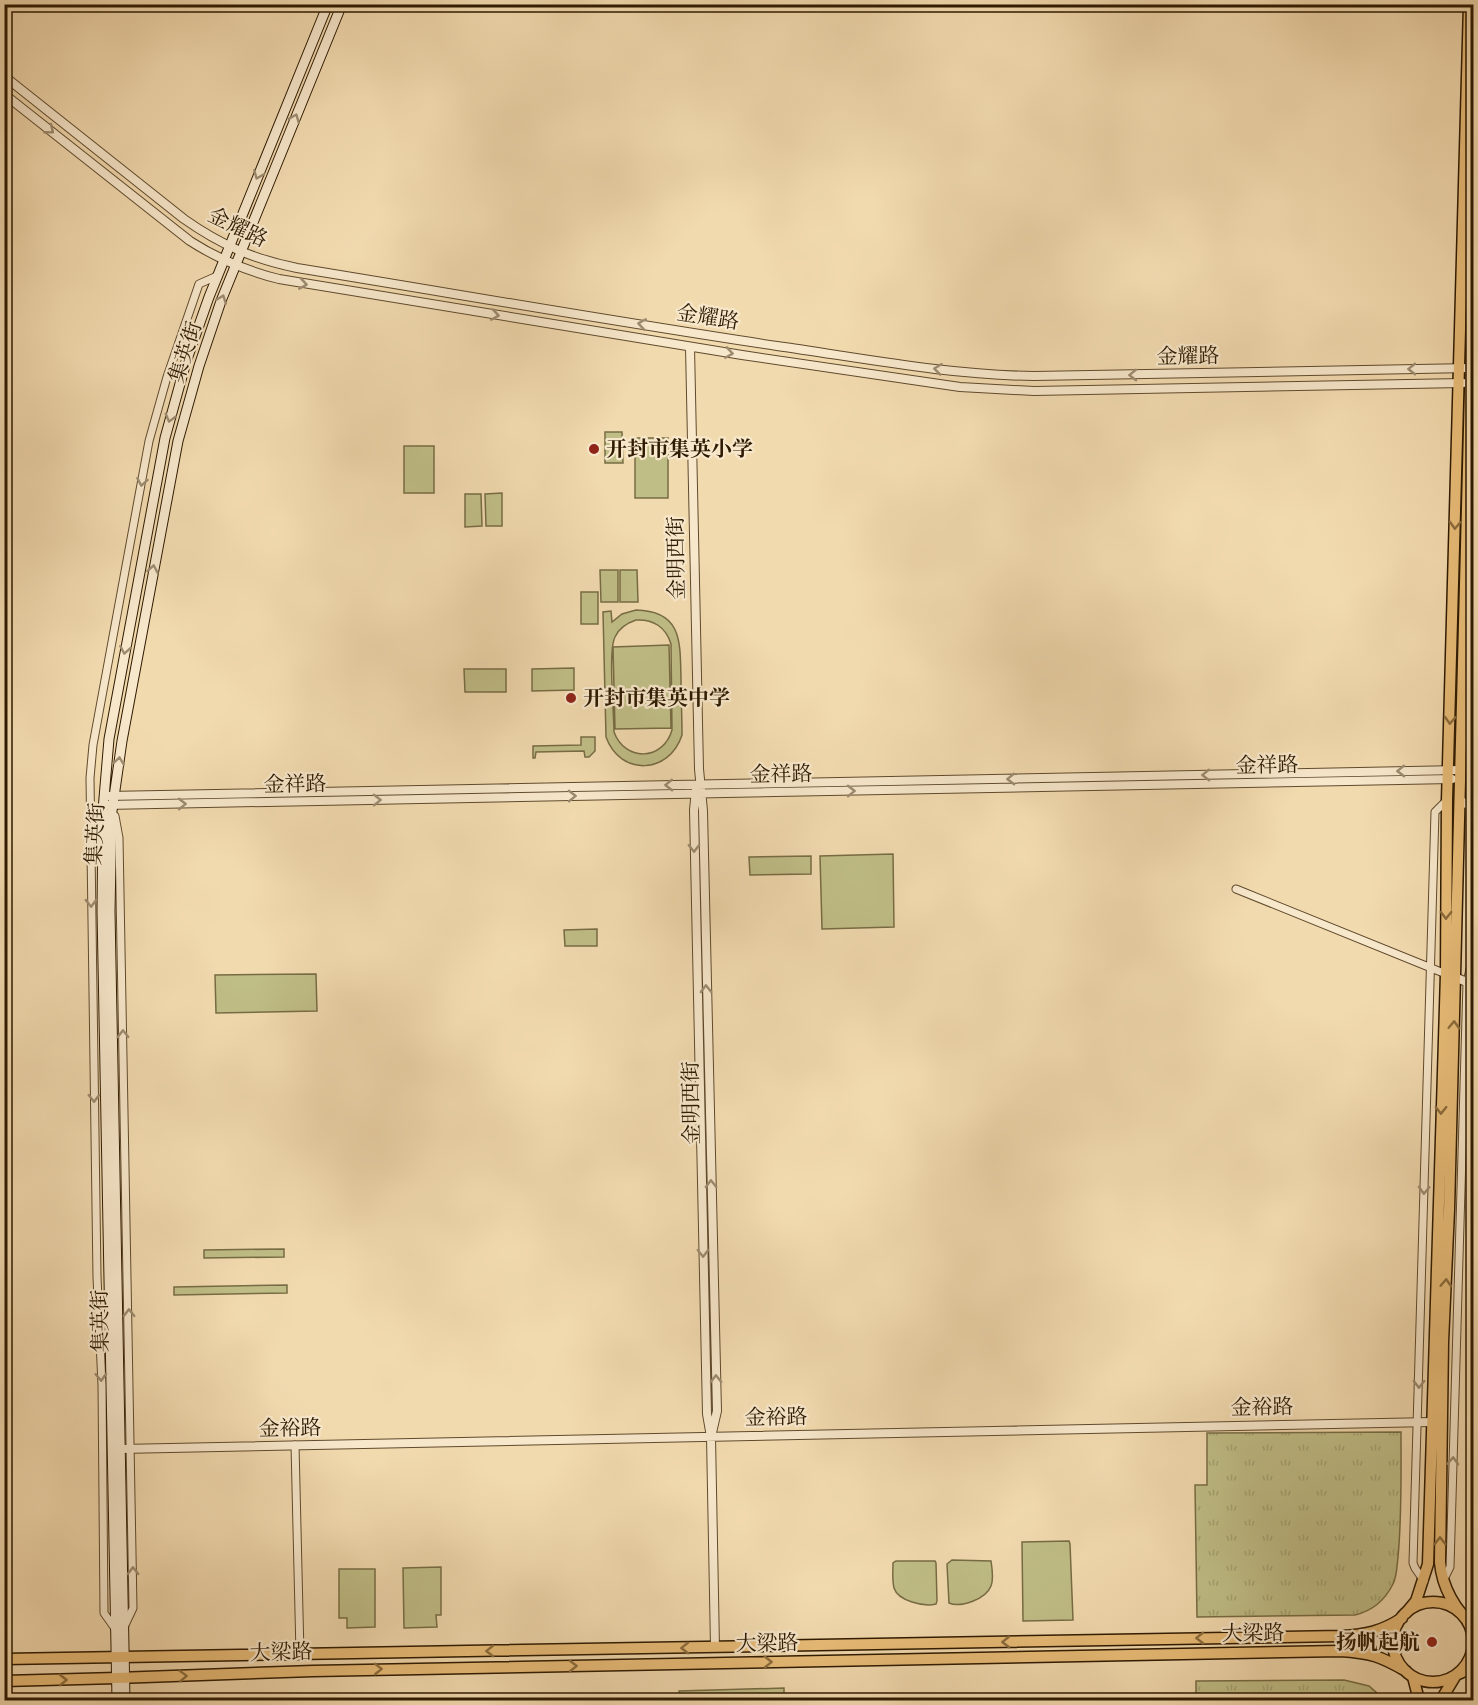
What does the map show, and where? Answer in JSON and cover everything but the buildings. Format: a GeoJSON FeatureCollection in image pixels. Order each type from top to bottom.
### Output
{"type":"FeatureCollection","features":[{"type":"Feature","properties":{"kind":"main road","name":"集英街"},"geometry":{"type":"LineString","coordinates":[[120,1629],[103,934],[109,739],[165,438],[186,362],[223,260],[328,4]]}},
{"type":"Feature","properties":{"kind":"main road","name":"集英街"},"geometry":{"type":"LineString","coordinates":[[125,1701],[120,1658],[120,1449],[108,801],[122,741],[178,441],[199,366],[235,266],[342,4]]}},
{"type":"Feature","properties":{"kind":"main road"},"geometry":{"type":"LineString","coordinates":[[1465,368],[1469,4]]}},
{"type":"Feature","properties":{"kind":"main road"},"geometry":{"type":"LineString","coordinates":[[1441,1701],[1470,1657],[1473,1643],[1470,1628],[1443,1581],[1440,1562],[1440,1504],[1443,1342],[1449,1210],[1453,799],[1464,383],[1473,234]]}},
{"type":"Feature","properties":{"kind":"main road"},"geometry":{"type":"LineString","coordinates":[[1419,1701],[1409,1674],[1396,1656],[1393,1643],[1395,1630],[1416,1601],[1428,1564],[1450,976]]}},
{"type":"Feature","properties":{"kind":"main road"},"geometry":{"type":"LineString","coordinates":[[1404,1616],[1418,1606],[1431,1603],[1451,1607],[1473,1626]]}},
{"type":"Feature","properties":{"kind":"main road","name":"大梁路"},"geometry":{"type":"LineString","coordinates":[[4,1659],[1349,1636],[1380,1630],[1404,1616]]}},
{"type":"Feature","properties":{"kind":"main road","name":"大梁路"},"geometry":{"type":"LineString","coordinates":[[4,1681],[313,1671],[1340,1651],[1359,1652],[1380,1657],[1409,1674]]}},
{"type":"Feature","properties":{"kind":"main road"},"geometry":{"type":"LineString","coordinates":[[1409,1674],[1425,1681],[1438,1682],[1473,1667]]}},
{"type":"Feature","properties":{"kind":"main road","name":"集英街"},"geometry":{"type":"LineString","coordinates":[[117,1701],[121,1678]]}},
{"type":"Feature","properties":{"kind":"street","name":"金耀路"},"geometry":{"type":"LineString","coordinates":[[4,76],[184,219],[209,236],[241,252],[297,268],[744,341],[962,372],[1034,376],[1465,368]]}},
{"type":"Feature","properties":{"kind":"street","name":"金耀路"},"geometry":{"type":"LineString","coordinates":[[4,94],[176,231],[201,248],[235,266],[287,281],[927,383],[1011,390],[1464,383]]}},
{"type":"Feature","properties":{"kind":"street"},"geometry":{"type":"LineString","coordinates":[[108,801],[119,838],[131,1449],[133,1608],[120,1629],[104,1613],[102,1385],[96,1277],[90,778],[93,745],[149,441],[169,369],[199,284],[217,276]]}},
{"type":"Feature","properties":{"kind":"street","name":"金明西街"},"geometry":{"type":"LineString","coordinates":[[690,347],[699,769],[699,789],[694,810],[697,1013],[707,1414],[711,1437],[715,1647]]}},
{"type":"Feature","properties":{"kind":"street","name":"金祥路"},"geometry":{"type":"LineString","coordinates":[[108,801],[1454,775]]}},
{"type":"Feature","properties":{"kind":"street"},"geometry":{"type":"LineString","coordinates":[[1424,1581],[1413,1563],[1436,812],[1453,799],[1473,811]]}},
{"type":"Feature","properties":{"kind":"street"},"geometry":{"type":"LineString","coordinates":[[1236,889],[1470,984]]}},
{"type":"Feature","properties":{"kind":"street"},"geometry":{"type":"LineString","coordinates":[[1443,1581],[1450,1567],[1473,950]]}},
{"type":"Feature","properties":{"kind":"street","name":"金裕路"},"geometry":{"type":"LineString","coordinates":[[120,1449],[1432,1422]]}},
{"type":"Feature","properties":{"kind":"street"},"geometry":{"type":"LineString","coordinates":[[296,1446],[300,1654]]}},
{"type":"Feature","properties":{"kind":"green space"},"geometry":{"type":"Polygon","coordinates":[[[605,432],[622,432],[623,463],[605,463],[605,432]]]}},
{"type":"Feature","properties":{"kind":"green space"},"geometry":{"type":"Polygon","coordinates":[[[635,438],[668,438],[668,498],[635,498],[635,438]]]}},
{"type":"Feature","properties":{"kind":"green space"},"geometry":{"type":"Polygon","coordinates":[[[404,446],[434,446],[434,493],[404,493],[404,446]]]}},
{"type":"Feature","properties":{"kind":"green space"},"geometry":{"type":"Polygon","coordinates":[[[502,493],[502,526],[486,526],[485,494],[502,493]]]}},
{"type":"Feature","properties":{"kind":"green space"},"geometry":{"type":"Polygon","coordinates":[[[465,494],[481,494],[482,526],[465,527],[465,494]]]}},
{"type":"Feature","properties":{"kind":"green space"},"geometry":{"type":"Polygon","coordinates":[[[600,570],[618,570],[618,602],[601,602],[600,570]]]}},
{"type":"Feature","properties":{"kind":"green space"},"geometry":{"type":"Polygon","coordinates":[[[620,570],[637,570],[638,602],[620,602],[620,570]]]}},
{"type":"Feature","properties":{"kind":"green space"},"geometry":{"type":"Polygon","coordinates":[[[581,592],[598,592],[598,624],[581,624],[581,592]]]}},
{"type":"Feature","properties":{"kind":"green space"},"geometry":{"type":"Polygon","coordinates":[[[636,610],[663,616],[676,631],[679,642],[682,735],[676,748],[667,758],[644,766],[622,759],[613,750],[606,737],[603,612],[611,611],[612,622],[622,614],[636,610]],[[636,620],[621,628],[613,644],[614,732],[626,749],[644,754],[661,748],[672,730],[671,644],[666,633],[658,625],[636,620]]]}},
{"type":"Feature","properties":{"kind":"green space"},"geometry":{"type":"Polygon","coordinates":[[[669,645],[671,728],[615,729],[613,647],[669,645]]]}},
{"type":"Feature","properties":{"kind":"green space"},"geometry":{"type":"Polygon","coordinates":[[[574,668],[574,690],[532,691],[532,669],[574,668]]]}},
{"type":"Feature","properties":{"kind":"green space"},"geometry":{"type":"Polygon","coordinates":[[[464,669],[506,669],[506,692],[465,692],[464,669]]]}},
{"type":"Feature","properties":{"kind":"green space"},"geometry":{"type":"Polygon","coordinates":[[[581,737],[595,737],[595,751],[589,757],[585,757],[584,751],[536,752],[533,758],[533,746],[581,745],[581,737]]]}},
{"type":"Feature","properties":{"kind":"green space"},"geometry":{"type":"Polygon","coordinates":[[[893,854],[894,927],[822,929],[820,856],[893,854]]]}},
{"type":"Feature","properties":{"kind":"green space"},"geometry":{"type":"Polygon","coordinates":[[[811,856],[811,874],[750,875],[749,857],[811,856]]]}},
{"type":"Feature","properties":{"kind":"green space"},"geometry":{"type":"Polygon","coordinates":[[[597,929],[597,946],[565,946],[564,930],[597,929]]]}},
{"type":"Feature","properties":{"kind":"green space"},"geometry":{"type":"Polygon","coordinates":[[[316,974],[317,1011],[216,1013],[215,975],[316,974]]]}},
{"type":"Feature","properties":{"kind":"green space"},"geometry":{"type":"Polygon","coordinates":[[[284,1249],[284,1257],[204,1258],[204,1250],[284,1249]]]}},
{"type":"Feature","properties":{"kind":"green space"},"geometry":{"type":"Polygon","coordinates":[[[287,1285],[287,1293],[174,1295],[174,1287],[287,1285]]]}},
{"type":"Feature","properties":{"kind":"green space"},"geometry":{"type":"Polygon","coordinates":[[[1472,1410],[1474,1410],[1473,1591],[1468,1567],[1472,1410]]]}},
{"type":"Feature","properties":{"kind":"green space"},"geometry":{"type":"Polygon","coordinates":[[[1401,1432],[1401,1510],[1397,1570],[1390,1590],[1382,1600],[1367,1611],[1355,1615],[1197,1617],[1195,1485],[1207,1485],[1207,1433],[1401,1432]]]}},
{"type":"Feature","properties":{"kind":"green space"},"geometry":{"type":"Polygon","coordinates":[[[1069,1541],[1073,1620],[1023,1621],[1022,1542],[1069,1541]]]}},
{"type":"Feature","properties":{"kind":"green space"},"geometry":{"type":"Polygon","coordinates":[[[952,1560],[991,1561],[992,1580],[988,1591],[973,1601],[960,1604],[949,1603],[947,1564],[952,1560]]]}},
{"type":"Feature","properties":{"kind":"green space"},"geometry":{"type":"Polygon","coordinates":[[[896,1561],[935,1561],[936,1604],[925,1605],[912,1602],[896,1593],[893,1563],[896,1561]]]}},
{"type":"Feature","properties":{"kind":"green space"},"geometry":{"type":"Polygon","coordinates":[[[441,1567],[441,1615],[436,1615],[437,1627],[404,1628],[403,1568],[441,1567]]]}},
{"type":"Feature","properties":{"kind":"green space"},"geometry":{"type":"Polygon","coordinates":[[[339,1569],[375,1569],[375,1627],[347,1628],[347,1618],[339,1618],[339,1569]]]}},
{"type":"Feature","properties":{"kind":"green space"},"geometry":{"type":"Polygon","coordinates":[[[1344,1680],[1369,1686],[1385,1700],[1196,1700],[1196,1681],[1344,1680]]]}},
{"type":"Feature","properties":{"kind":"green space"},"geometry":{"type":"Polygon","coordinates":[[[784,1688],[784,1700],[681,1700],[679,1691],[784,1688]]]}},
{"type":"Feature","properties":{"kind":"place","name":"开封市集英小学"},"geometry":{"type":"Point","coordinates":[594,449]}},
{"type":"Feature","properties":{"kind":"place","name":"开封市集英中学"},"geometry":{"type":"Point","coordinates":[571,698]}},
{"type":"Feature","properties":{"kind":"place","name":"扬帆起航"},"geometry":{"type":"Point","coordinates":[1432,1642]}}]}
